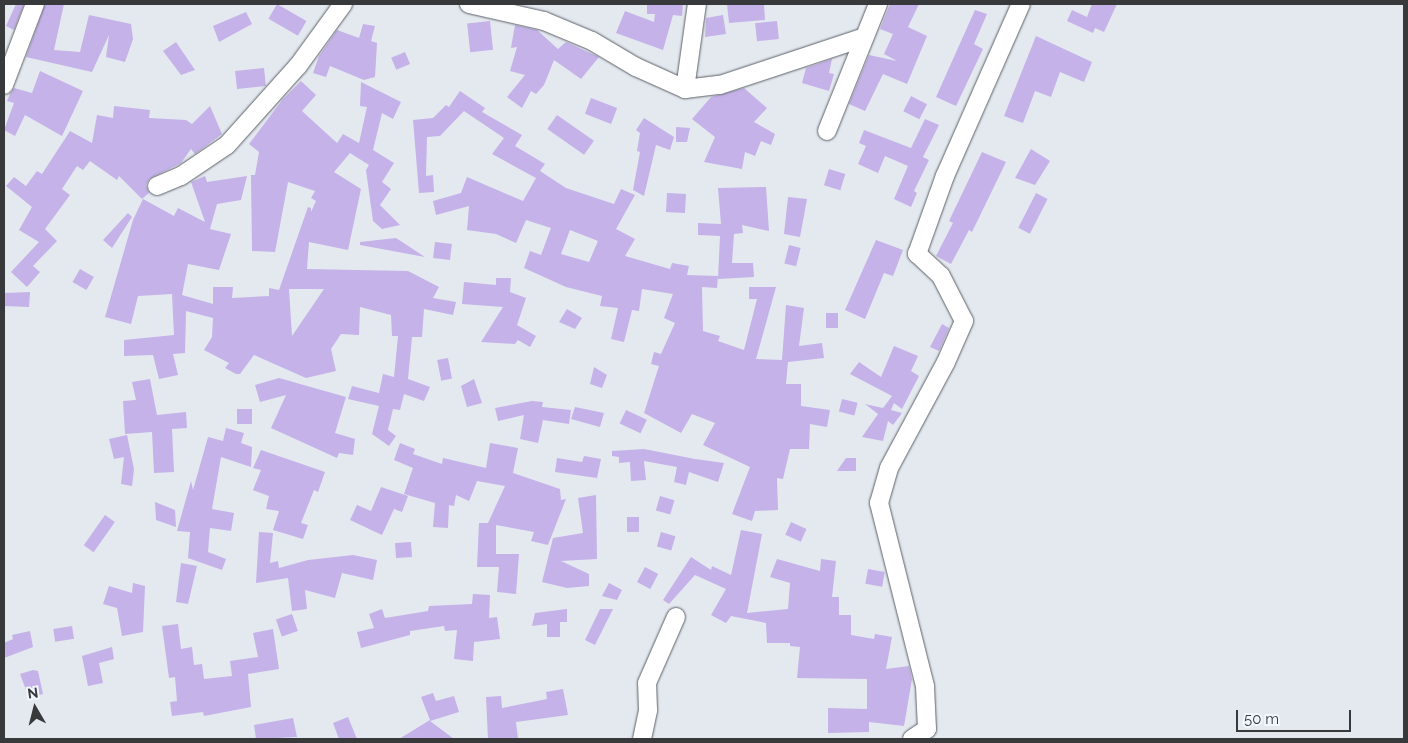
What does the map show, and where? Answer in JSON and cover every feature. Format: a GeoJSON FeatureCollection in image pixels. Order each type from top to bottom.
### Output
{"type":"FeatureCollection","features":[{"type":"Feature","properties":{"kind":"street"},"geometry":{"type":"LineString","coordinates":[[4,85],[34,4]]}},
{"type":"Feature","properties":{"kind":"street"},"geometry":{"type":"LineString","coordinates":[[157,186],[181,176],[227,145],[298,66],[343,4]]}},
{"type":"Feature","properties":{"kind":"street"},"geometry":{"type":"LineString","coordinates":[[470,4],[544,21],[592,41],[636,67],[685,89],[720,84],[862,38]]}},
{"type":"Feature","properties":{"kind":"street"},"geometry":{"type":"LineString","coordinates":[[685,89],[697,4]]}},
{"type":"Feature","properties":{"kind":"street"},"geometry":{"type":"LineString","coordinates":[[827,131],[862,38],[878,4]]}},
{"type":"Feature","properties":{"kind":"street"},"geometry":{"type":"LineString","coordinates":[[912,739],[927,729],[925,686],[878,503],[889,468],[946,362],[964,321],[941,276],[917,254],[945,176],[1021,4]]}},
{"type":"Feature","properties":{"kind":"street"},"geometry":{"type":"LineString","coordinates":[[642,739],[648,710],[647,683],[676,617]]}},
{"type":"Feature","properties":{"kind":"building"},"geometry":{"type":"Polygon","coordinates":[[[16,4],[24,4],[14,30],[6,26],[16,4]]]}},
{"type":"Feature","properties":{"kind":"building"},"geometry":{"type":"Polygon","coordinates":[[[45,4],[64,4],[54,50],[80,52],[89,15],[131,24],[133,39],[125,62],[106,57],[109,35],[92,72],[26,57],[45,4]]]}},
{"type":"Feature","properties":{"kind":"building"},"geometry":{"type":"Polygon","coordinates":[[[277,4],[306,21],[298,36],[268,19],[277,4]]]}},
{"type":"Feature","properties":{"kind":"building"},"geometry":{"type":"Polygon","coordinates":[[[647,4],[683,4],[682,16],[673,15],[663,50],[616,33],[625,11],[654,22],[655,14],[647,14],[647,4]]]}},
{"type":"Feature","properties":{"kind":"building"},"geometry":{"type":"Polygon","coordinates":[[[727,4],[764,4],[765,20],[729,23],[727,4]]]}},
{"type":"Feature","properties":{"kind":"building"},"geometry":{"type":"Polygon","coordinates":[[[890,4],[919,4],[908,27],[927,36],[907,84],[883,74],[865,111],[849,104],[869,55],[897,61],[884,54],[893,34],[880,29],[890,4]]]}},
{"type":"Feature","properties":{"kind":"building"},"geometry":{"type":"Polygon","coordinates":[[[1092,4],[1117,4],[1104,32],[1095,28],[1093,33],[1067,21],[1072,10],[1087,17],[1092,4]]]}},
{"type":"Feature","properties":{"kind":"building"},"geometry":{"type":"Polygon","coordinates":[[[975,10],[987,14],[974,44],[983,49],[956,106],[936,97],[975,10]]]}},
{"type":"Feature","properties":{"kind":"building"},"geometry":{"type":"Polygon","coordinates":[[[246,12],[252,24],[219,42],[213,26],[246,12]]]}},
{"type":"Feature","properties":{"kind":"building"},"geometry":{"type":"Polygon","coordinates":[[[723,15],[726,34],[705,37],[706,18],[723,15]]]}},
{"type":"Feature","properties":{"kind":"building"},"geometry":{"type":"Polygon","coordinates":[[[490,21],[493,50],[470,52],[467,23],[490,21]]]}},
{"type":"Feature","properties":{"kind":"building"},"geometry":{"type":"Polygon","coordinates":[[[777,21],[779,39],[757,41],[755,23],[777,21]]]}},
{"type":"Feature","properties":{"kind":"building"},"geometry":{"type":"Polygon","coordinates":[[[363,24],[375,26],[371,41],[377,43],[375,77],[364,80],[330,66],[326,77],[313,73],[319,56],[337,30],[359,38],[363,24]]]}},
{"type":"Feature","properties":{"kind":"building"},"geometry":{"type":"Polygon","coordinates":[[[515,25],[537,30],[558,49],[566,42],[599,57],[581,79],[554,60],[544,85],[536,94],[531,91],[522,108],[507,97],[525,75],[510,71],[517,47],[511,48],[515,25]]]}},
{"type":"Feature","properties":{"kind":"building"},"geometry":{"type":"Polygon","coordinates":[[[1036,36],[1092,62],[1084,82],[1060,72],[1051,97],[1035,91],[1023,123],[1004,116],[1036,36]]]}},
{"type":"Feature","properties":{"kind":"building"},"geometry":{"type":"Polygon","coordinates":[[[176,42],[195,70],[181,75],[163,51],[176,42]]]}},
{"type":"Feature","properties":{"kind":"building"},"geometry":{"type":"Polygon","coordinates":[[[405,52],[410,64],[396,70],[391,58],[405,52]]]}},
{"type":"Feature","properties":{"kind":"building"},"geometry":{"type":"Polygon","coordinates":[[[832,59],[829,73],[834,74],[829,91],[802,83],[806,68],[832,59]]]}},
{"type":"Feature","properties":{"kind":"building"},"geometry":{"type":"Polygon","coordinates":[[[264,68],[266,86],[237,89],[235,71],[264,68]]]}},
{"type":"Feature","properties":{"kind":"building"},"geometry":{"type":"Polygon","coordinates":[[[40,71],[83,91],[62,136],[25,115],[15,136],[4,130],[14,103],[7,101],[14,88],[32,93],[40,71]]]}},
{"type":"Feature","properties":{"kind":"building"},"geometry":{"type":"Polygon","coordinates":[[[301,81],[316,95],[302,111],[337,143],[343,134],[359,143],[367,107],[360,106],[361,82],[401,102],[393,119],[382,113],[373,150],[394,163],[382,182],[391,189],[380,205],[400,225],[382,229],[373,221],[366,170],[369,165],[350,153],[334,172],[361,189],[348,250],[309,242],[307,269],[408,271],[439,287],[433,298],[456,302],[453,315],[424,309],[422,337],[412,337],[408,379],[430,387],[424,401],[404,394],[400,410],[393,409],[388,430],[396,436],[389,446],[372,434],[379,406],[348,399],[352,386],[379,393],[383,374],[394,377],[398,336],[392,336],[391,315],[360,307],[359,335],[341,334],[331,349],[336,371],[306,378],[254,355],[240,374],[225,368],[229,363],[204,350],[212,337],[213,318],[186,311],[185,353],[173,354],[178,375],[159,379],[153,355],[124,356],[124,340],[174,335],[172,294],[138,296],[131,324],[105,317],[133,220],[143,199],[174,216],[178,208],[205,222],[191,182],[205,176],[207,182],[247,176],[241,200],[217,204],[210,229],[231,234],[219,270],[188,264],[182,295],[213,304],[213,287],[233,287],[232,298],[269,296],[269,288],[279,290],[308,207],[311,208],[311,212],[316,201],[311,198],[315,191],[288,182],[275,252],[252,251],[251,175],[255,175],[259,152],[249,144],[283,99],[301,81]],[[289,289],[292,336],[324,289],[289,289]]]}},
{"type":"Feature","properties":{"kind":"building"},"geometry":{"type":"Polygon","coordinates":[[[744,88],[767,108],[754,122],[775,134],[771,145],[761,141],[755,156],[745,152],[742,169],[704,162],[715,137],[692,119],[711,97],[744,88]]]}},
{"type":"Feature","properties":{"kind":"building"},"geometry":{"type":"Polygon","coordinates":[[[460,91],[485,108],[482,112],[522,135],[515,146],[545,164],[540,171],[566,188],[614,204],[621,189],[635,195],[616,229],[635,239],[625,256],[670,269],[672,263],[689,266],[687,275],[718,276],[717,288],[702,287],[703,331],[720,336],[718,341],[744,350],[757,299],[749,299],[749,287],[776,287],[756,359],[782,360],[786,305],[804,308],[799,346],[822,343],[824,358],[788,362],[786,384],[801,384],[801,406],[830,410],[827,427],[810,424],[809,449],[790,449],[783,479],[777,478],[778,510],[755,511],[752,521],[732,514],[750,467],[703,445],[715,423],[692,414],[681,433],[644,413],[659,366],[651,364],[654,352],[661,354],[675,323],[664,318],[673,294],[642,289],[639,311],[632,310],[624,342],[611,339],[618,308],[600,306],[602,296],[566,287],[524,268],[530,251],[541,255],[551,228],[526,220],[516,243],[496,234],[467,230],[469,206],[436,215],[433,201],[461,193],[467,177],[523,201],[536,178],[492,154],[504,138],[464,111],[440,136],[427,137],[426,176],[433,175],[434,192],[419,193],[413,120],[433,118],[446,105],[449,107],[460,91]],[[570,230],[561,254],[589,262],[598,241],[570,230]]]}},
{"type":"Feature","properties":{"kind":"building"},"geometry":{"type":"Polygon","coordinates":[[[911,96],[927,104],[919,119],[903,111],[911,96]]]}},
{"type":"Feature","properties":{"kind":"building"},"geometry":{"type":"Polygon","coordinates":[[[591,98],[617,108],[611,124],[585,114],[591,98]]]}},
{"type":"Feature","properties":{"kind":"building"},"geometry":{"type":"Polygon","coordinates":[[[114,106],[150,110],[149,118],[186,120],[192,124],[210,106],[222,134],[195,154],[191,149],[181,163],[149,179],[146,185],[149,193],[142,199],[119,176],[117,180],[90,161],[83,170],[77,166],[62,189],[70,195],[45,229],[57,241],[33,266],[40,272],[27,287],[11,272],[39,242],[19,230],[32,207],[6,186],[14,177],[26,186],[37,171],[42,174],[70,131],[92,143],[97,115],[113,118],[114,106]]]}},
{"type":"Feature","properties":{"kind":"building"},"geometry":{"type":"Polygon","coordinates":[[[557,115],[594,141],[584,155],[547,129],[557,115]]]}},
{"type":"Feature","properties":{"kind":"building"},"geometry":{"type":"Polygon","coordinates":[[[644,118],[674,137],[670,150],[656,145],[644,196],[633,190],[640,152],[637,151],[640,133],[636,130],[644,118]]]}},
{"type":"Feature","properties":{"kind":"building"},"geometry":{"type":"Polygon","coordinates":[[[925,119],[939,125],[923,157],[929,160],[914,191],[917,193],[911,207],[894,199],[908,166],[885,156],[878,173],[858,164],[866,146],[859,143],[864,130],[911,148],[925,119]]]}},
{"type":"Feature","properties":{"kind":"building"},"geometry":{"type":"Polygon","coordinates":[[[676,127],[690,128],[687,142],[676,142],[676,127]]]}},
{"type":"Feature","properties":{"kind":"building"},"geometry":{"type":"Polygon","coordinates":[[[1031,149],[1050,161],[1035,185],[1015,178],[1031,149]]]}},
{"type":"Feature","properties":{"kind":"building"},"geometry":{"type":"Polygon","coordinates":[[[982,152],[1006,162],[972,232],[969,230],[951,264],[936,256],[953,223],[949,221],[982,152]]]}},
{"type":"Feature","properties":{"kind":"building"},"geometry":{"type":"Polygon","coordinates":[[[829,169],[845,174],[840,190],[824,185],[829,169]]]}},
{"type":"Feature","properties":{"kind":"building"},"geometry":{"type":"Polygon","coordinates":[[[766,187],[769,231],[742,225],[743,233],[734,234],[732,263],[753,263],[754,277],[718,279],[720,236],[698,235],[698,223],[721,224],[718,188],[766,187]]]}},
{"type":"Feature","properties":{"kind":"building"},"geometry":{"type":"Polygon","coordinates":[[[667,193],[686,194],[685,213],[666,212],[667,193]]]}},
{"type":"Feature","properties":{"kind":"building"},"geometry":{"type":"Polygon","coordinates":[[[1036,193],[1048,199],[1030,234],[1018,228],[1036,193]]]}},
{"type":"Feature","properties":{"kind":"building"},"geometry":{"type":"Polygon","coordinates":[[[788,197],[807,199],[800,237],[784,234],[788,197]]]}},
{"type":"Feature","properties":{"kind":"building"},"geometry":{"type":"Polygon","coordinates":[[[128,213],[132,217],[112,248],[103,240],[128,213]]]}},
{"type":"Feature","properties":{"kind":"building"},"geometry":{"type":"Polygon","coordinates":[[[396,238],[425,257],[360,245],[360,242],[396,238]]]}},
{"type":"Feature","properties":{"kind":"building"},"geometry":{"type":"Polygon","coordinates":[[[876,240],[903,250],[893,276],[884,273],[865,319],[845,310],[876,240]]]}},
{"type":"Feature","properties":{"kind":"building"},"geometry":{"type":"Polygon","coordinates":[[[435,242],[452,244],[450,260],[433,258],[435,242]]]}},
{"type":"Feature","properties":{"kind":"building"},"geometry":{"type":"Polygon","coordinates":[[[789,245],[801,248],[796,266],[784,263],[789,245]]]}},
{"type":"Feature","properties":{"kind":"building"},"geometry":{"type":"Polygon","coordinates":[[[80,269],[94,277],[86,290],[73,282],[80,269]]]}},
{"type":"Feature","properties":{"kind":"building"},"geometry":{"type":"Polygon","coordinates":[[[496,278],[511,278],[510,292],[526,298],[517,325],[536,336],[530,347],[518,340],[515,344],[481,342],[503,307],[462,304],[464,282],[496,285],[496,278]]]}},
{"type":"Feature","properties":{"kind":"building"},"geometry":{"type":"Polygon","coordinates":[[[30,292],[29,307],[4,306],[4,293],[30,292]]]}},
{"type":"Feature","properties":{"kind":"building"},"geometry":{"type":"Polygon","coordinates":[[[567,309],[582,318],[575,329],[559,322],[567,309]]]}},
{"type":"Feature","properties":{"kind":"building"},"geometry":{"type":"Polygon","coordinates":[[[826,313],[838,313],[838,328],[826,328],[826,313]]]}},
{"type":"Feature","properties":{"kind":"building"},"geometry":{"type":"Polygon","coordinates":[[[942,324],[949,328],[939,351],[930,347],[942,324]]]}},
{"type":"Feature","properties":{"kind":"building"},"geometry":{"type":"Polygon","coordinates":[[[894,346],[918,356],[911,371],[919,376],[902,409],[894,403],[891,410],[902,413],[893,425],[888,421],[883,441],[862,437],[878,414],[865,404],[883,408],[892,396],[850,374],[859,362],[881,377],[894,346]]]}},
{"type":"Feature","properties":{"kind":"building"},"geometry":{"type":"Polygon","coordinates":[[[448,358],[452,379],[441,381],[437,360],[448,358]]]}},
{"type":"Feature","properties":{"kind":"building"},"geometry":{"type":"Polygon","coordinates":[[[594,367],[607,375],[602,388],[590,384],[594,367]]]}},
{"type":"Feature","properties":{"kind":"building"},"geometry":{"type":"Polygon","coordinates":[[[279,378],[346,397],[335,433],[355,439],[353,455],[339,453],[337,458],[271,428],[286,395],[260,402],[255,385],[279,378]]]}},
{"type":"Feature","properties":{"kind":"building"},"geometry":{"type":"Polygon","coordinates":[[[150,379],[157,415],[186,412],[187,428],[172,429],[174,472],[154,473],[152,432],[125,434],[123,401],[136,400],[132,382],[150,379]]]}},
{"type":"Feature","properties":{"kind":"building"},"geometry":{"type":"Polygon","coordinates":[[[474,379],[482,403],[467,407],[461,386],[474,379]]]}},
{"type":"Feature","properties":{"kind":"building"},"geometry":{"type":"Polygon","coordinates":[[[842,399],[858,403],[854,415],[839,412],[842,399]]]}},
{"type":"Feature","properties":{"kind":"building"},"geometry":{"type":"Polygon","coordinates":[[[532,401],[543,402],[542,407],[571,410],[569,424],[543,420],[538,443],[520,439],[524,415],[498,421],[495,408],[532,401]]]}},
{"type":"Feature","properties":{"kind":"building"},"geometry":{"type":"Polygon","coordinates":[[[575,407],[604,413],[600,427],[571,419],[575,407]]]}},
{"type":"Feature","properties":{"kind":"building"},"geometry":{"type":"Polygon","coordinates":[[[237,409],[252,409],[252,424],[237,424],[237,409]]]}},
{"type":"Feature","properties":{"kind":"building"},"geometry":{"type":"Polygon","coordinates":[[[626,410],[647,420],[641,433],[620,424],[626,410]]]}},
{"type":"Feature","properties":{"kind":"building"},"geometry":{"type":"Polygon","coordinates":[[[226,428],[244,433],[241,443],[252,447],[251,467],[221,457],[212,509],[234,513],[231,531],[210,528],[208,552],[226,559],[222,570],[188,558],[190,532],[177,531],[191,481],[193,490],[208,437],[223,441],[226,428]]]}},
{"type":"Feature","properties":{"kind":"building"},"geometry":{"type":"Polygon","coordinates":[[[127,435],[134,469],[132,486],[121,484],[124,457],[114,459],[109,439],[127,435]]]}},
{"type":"Feature","properties":{"kind":"building"},"geometry":{"type":"Polygon","coordinates":[[[400,443],[415,449],[413,454],[442,464],[443,458],[486,468],[490,443],[518,448],[513,473],[560,489],[561,500],[566,499],[548,545],[531,541],[534,532],[496,525],[496,554],[519,554],[516,594],[497,592],[499,567],[477,567],[479,523],[488,523],[505,486],[477,481],[469,501],[456,495],[454,506],[449,505],[448,528],[433,527],[435,503],[404,494],[413,468],[394,460],[400,443]]]}},
{"type":"Feature","properties":{"kind":"building"},"geometry":{"type":"Polygon","coordinates":[[[644,449],[724,463],[718,482],[689,472],[686,485],[674,482],[677,467],[644,461],[646,480],[631,481],[630,462],[619,463],[619,457],[612,456],[612,451],[644,449]]]}},
{"type":"Feature","properties":{"kind":"building"},"geometry":{"type":"Polygon","coordinates":[[[261,450],[325,472],[318,492],[314,490],[301,523],[308,525],[303,539],[273,530],[279,511],[266,509],[269,496],[253,490],[261,470],[253,468],[261,450]]]}},
{"type":"Feature","properties":{"kind":"building"},"geometry":{"type":"Polygon","coordinates":[[[584,456],[601,459],[597,478],[555,472],[557,458],[582,462],[584,456]]]}},
{"type":"Feature","properties":{"kind":"building"},"geometry":{"type":"Polygon","coordinates":[[[846,458],[856,458],[856,471],[837,471],[846,458]]]}},
{"type":"Feature","properties":{"kind":"building"},"geometry":{"type":"Polygon","coordinates":[[[381,487],[408,496],[402,512],[394,509],[382,535],[350,520],[357,505],[371,511],[381,487]]]}},
{"type":"Feature","properties":{"kind":"building"},"geometry":{"type":"Polygon","coordinates":[[[596,495],[597,559],[561,561],[589,574],[589,586],[567,588],[542,582],[553,538],[583,533],[578,498],[596,495]]]}},
{"type":"Feature","properties":{"kind":"building"},"geometry":{"type":"Polygon","coordinates":[[[660,496],[674,500],[670,515],[656,510],[660,496]]]}},
{"type":"Feature","properties":{"kind":"building"},"geometry":{"type":"Polygon","coordinates":[[[155,502],[175,510],[176,527],[156,520],[155,502]]]}},
{"type":"Feature","properties":{"kind":"building"},"geometry":{"type":"Polygon","coordinates":[[[105,515],[115,522],[94,552],[84,545],[105,515]]]}},
{"type":"Feature","properties":{"kind":"building"},"geometry":{"type":"Polygon","coordinates":[[[627,517],[639,517],[639,532],[627,532],[627,517]]]}},
{"type":"Feature","properties":{"kind":"building"},"geometry":{"type":"Polygon","coordinates":[[[791,522],[807,529],[801,542],[785,535],[791,522]]]}},
{"type":"Feature","properties":{"kind":"building"},"geometry":{"type":"Polygon","coordinates":[[[741,530],[762,534],[747,613],[788,609],[790,583],[770,577],[777,559],[820,571],[821,559],[836,561],[832,597],[839,597],[839,615],[851,615],[851,635],[874,639],[875,634],[892,637],[886,669],[909,666],[912,679],[904,726],[869,722],[869,732],[828,733],[828,708],[867,709],[867,679],[797,678],[800,647],[790,646],[790,643],[767,643],[766,623],[731,616],[726,623],[711,615],[726,589],[695,575],[669,604],[663,600],[691,557],[711,570],[712,566],[731,575],[741,530]]]}},
{"type":"Feature","properties":{"kind":"building"},"geometry":{"type":"Polygon","coordinates":[[[259,532],[273,533],[270,563],[278,561],[279,568],[308,560],[353,555],[377,560],[373,580],[342,573],[335,598],[305,590],[307,609],[292,611],[288,578],[256,583],[259,532]]]}},
{"type":"Feature","properties":{"kind":"building"},"geometry":{"type":"Polygon","coordinates":[[[661,532],[675,536],[671,551],[657,546],[661,532]]]}},
{"type":"Feature","properties":{"kind":"building"},"geometry":{"type":"Polygon","coordinates":[[[411,542],[412,557],[396,558],[395,543],[411,542]]]}},
{"type":"Feature","properties":{"kind":"building"},"geometry":{"type":"Polygon","coordinates":[[[181,563],[197,566],[188,604],[176,602],[181,563]]]}},
{"type":"Feature","properties":{"kind":"building"},"geometry":{"type":"Polygon","coordinates":[[[645,567],[658,574],[650,589],[637,582],[645,567]]]}},
{"type":"Feature","properties":{"kind":"building"},"geometry":{"type":"Polygon","coordinates":[[[868,569],[885,572],[882,587],[865,584],[868,569]]]}},
{"type":"Feature","properties":{"kind":"building"},"geometry":{"type":"Polygon","coordinates":[[[133,583],[145,586],[143,632],[122,636],[117,608],[103,604],[109,586],[132,593],[133,583]]]}},
{"type":"Feature","properties":{"kind":"building"},"geometry":{"type":"Polygon","coordinates":[[[609,583],[622,590],[617,600],[602,596],[609,583]]]}},
{"type":"Feature","properties":{"kind":"building"},"geometry":{"type":"Polygon","coordinates":[[[473,594],[490,595],[489,618],[497,617],[500,639],[474,642],[473,661],[454,659],[457,630],[445,631],[444,626],[410,631],[410,635],[361,648],[357,632],[374,628],[369,614],[382,609],[385,618],[428,611],[429,606],[472,604],[473,594]]]}},
{"type":"Feature","properties":{"kind":"building"},"geometry":{"type":"Polygon","coordinates":[[[567,609],[567,622],[560,622],[560,637],[547,637],[547,624],[532,626],[535,613],[567,609]]]}},
{"type":"Feature","properties":{"kind":"building"},"geometry":{"type":"Polygon","coordinates":[[[600,609],[613,609],[595,645],[585,640],[600,609]]]}},
{"type":"Feature","properties":{"kind":"building"},"geometry":{"type":"Polygon","coordinates":[[[292,614],[298,631],[282,637],[276,620],[292,614]]]}},
{"type":"Feature","properties":{"kind":"building"},"geometry":{"type":"Polygon","coordinates":[[[178,624],[181,649],[192,647],[194,665],[202,664],[204,679],[232,676],[230,661],[258,657],[253,633],[273,629],[279,669],[248,674],[251,707],[204,716],[203,712],[172,716],[170,702],[177,701],[175,677],[169,678],[162,626],[178,624]]]}},
{"type":"Feature","properties":{"kind":"building"},"geometry":{"type":"Polygon","coordinates":[[[72,626],[74,639],[55,642],[53,629],[72,626]]]}},
{"type":"Feature","properties":{"kind":"building"},"geometry":{"type":"Polygon","coordinates":[[[30,631],[33,647],[4,658],[4,643],[13,639],[12,635],[30,631]]]}},
{"type":"Feature","properties":{"kind":"building"},"geometry":{"type":"Polygon","coordinates":[[[112,647],[114,659],[99,663],[103,683],[88,686],[82,656],[112,647]]]}},
{"type":"Feature","properties":{"kind":"building"},"geometry":{"type":"Polygon","coordinates":[[[33,670],[38,671],[43,694],[29,698],[20,674],[33,670]]]}},
{"type":"Feature","properties":{"kind":"building"},"geometry":{"type":"Polygon","coordinates":[[[563,689],[568,715],[516,722],[518,739],[488,739],[486,697],[501,696],[502,708],[547,699],[546,692],[563,689]]]}},
{"type":"Feature","properties":{"kind":"building"},"geometry":{"type":"Polygon","coordinates":[[[433,693],[436,701],[454,696],[459,712],[430,721],[454,739],[399,739],[430,720],[421,697],[433,693]]]}},
{"type":"Feature","properties":{"kind":"building"},"geometry":{"type":"Polygon","coordinates":[[[348,717],[357,739],[339,739],[333,723],[348,717]]]}},
{"type":"Feature","properties":{"kind":"building"},"geometry":{"type":"Polygon","coordinates":[[[293,718],[297,737],[256,739],[254,725],[293,718]]]}}]}
